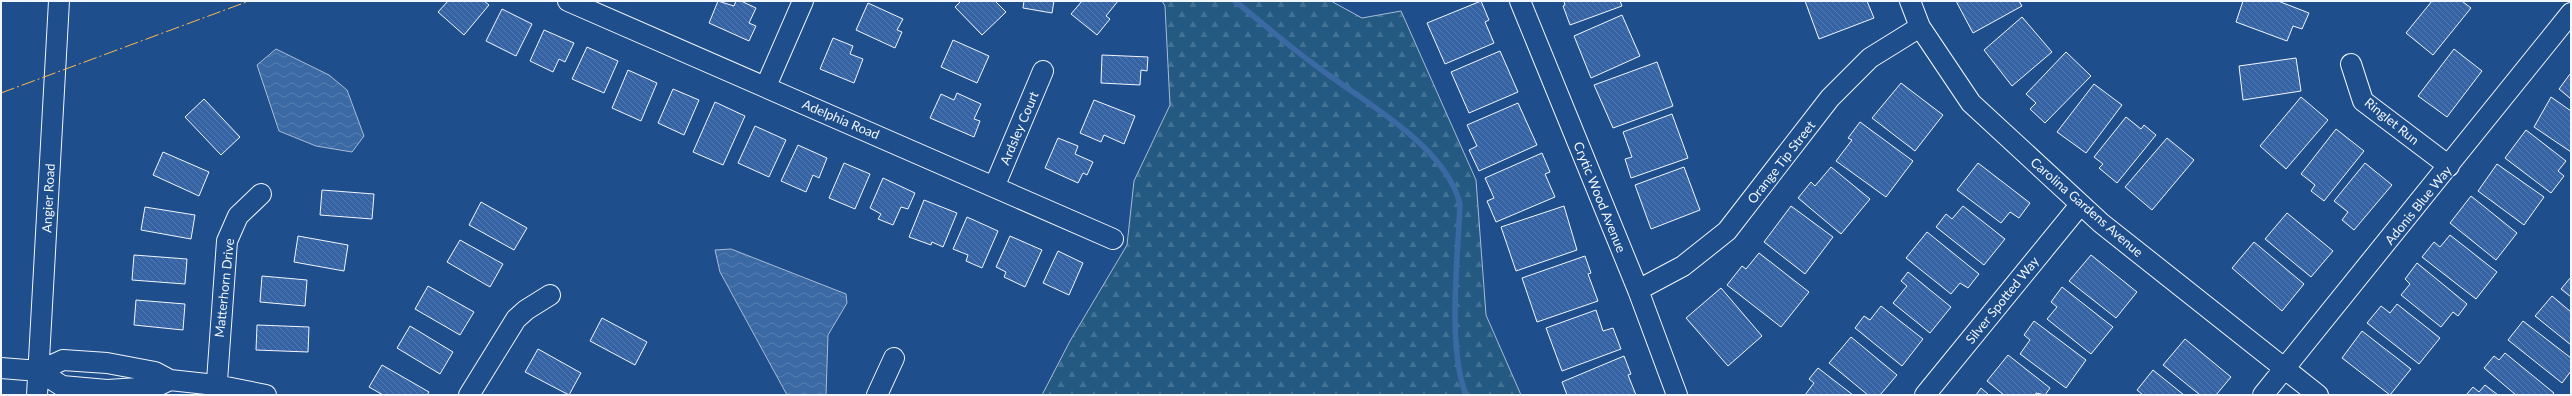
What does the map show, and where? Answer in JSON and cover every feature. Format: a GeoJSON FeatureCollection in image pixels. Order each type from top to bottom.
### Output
{"type":"FeatureCollection","features":[{"type":"Feature","properties":{"kind":"street","name":"Angier Road"},"geometry":{"type":"LineString","coordinates":[[37,395],[59,1]]}},
{"type":"Feature","properties":{"kind":"street","name":"Adelphia Road"},"geometry":{"type":"LineString","coordinates":[[568,1],[995,186],[1113,239]]}},
{"type":"Feature","properties":{"kind":"street"},"geometry":{"type":"LineString","coordinates":[[766,86],[803,1]]}},
{"type":"Feature","properties":{"kind":"street","name":"Crytic Wood Avenue"},"geometry":{"type":"LineString","coordinates":[[1520,1],[1638,290],[1677,395]]}},
{"type":"Feature","properties":{"kind":"street","name":"Carolina Gardens Avenue"},"geometry":{"type":"LineString","coordinates":[[1910,1],[1920,28],[1971,103],[2080,204],[2318,395]]}},
{"type":"Feature","properties":{"kind":"street","name":"Adonis Blue Way"},"geometry":{"type":"LineString","coordinates":[[2263,395],[2571,13]]}},
{"type":"Feature","properties":{"kind":"street","name":"Orange Tip Street"},"geometry":{"type":"LineString","coordinates":[[1638,290],[1683,266],[1727,231],[1830,98],[1870,58],[1920,28]]}},
{"type":"Feature","properties":{"kind":"street","name":"Ringlet Run"},"geometry":{"type":"LineString","coordinates":[[2351,64],[2363,101],[2449,166]]}},
{"type":"Feature","properties":{"kind":"street","name":"Ardsley Court"},"geometry":{"type":"LineString","coordinates":[[995,186],[1043,71]]}},
{"type":"Feature","properties":{"kind":"street","name":"Matterhorn Drive"},"geometry":{"type":"LineString","coordinates":[[216,390],[227,241],[238,216],[261,194]]}},
{"type":"Feature","properties":{"kind":"street","name":"Silver Spotted Way"},"geometry":{"type":"LineString","coordinates":[[1925,395],[2080,204]]}},
{"type":"Feature","properties":{"kind":"street"},"geometry":{"type":"LineString","coordinates":[[469,395],[516,319],[526,310],[550,295]]}},
{"type":"Feature","properties":{"kind":"street"},"geometry":{"type":"LineString","coordinates":[[877,395],[894,358]]}},
{"type":"Feature","properties":{"kind":"street"},"geometry":{"type":"LineString","coordinates":[[38,371],[63,360],[107,363],[155,372],[170,380],[216,390],[266,395]]}},
{"type":"Feature","properties":{"kind":"street"},"geometry":{"type":"LineString","coordinates":[[1,368],[38,371],[62,386],[107,390],[155,388],[170,380]]}},
{"type":"Feature","properties":{"kind":"green space"},"geometry":{"type":"Polygon","coordinates":[[[1162,1],[1331,1],[1362,18],[1401,11],[1476,180],[1486,315],[1521,395],[1042,395],[1070,341],[1127,245],[1134,181],[1170,105],[1165,6],[1162,1]]]}},
{"type":"Feature","properties":{"kind":"water"},"geometry":{"type":"Polygon","coordinates":[[[276,49],[329,75],[347,90],[364,136],[352,152],[316,146],[279,131],[257,65],[276,49]]]}},
{"type":"Feature","properties":{"kind":"water"},"geometry":{"type":"Polygon","coordinates":[[[731,249],[846,294],[847,303],[828,335],[826,395],[787,395],[720,272],[715,250],[731,249]]]}},
{"type":"Feature","properties":{"kind":"building"},"geometry":{"type":"Polygon","coordinates":[[[448,1],[484,1],[489,5],[464,35],[438,12],[448,1]]]}},
{"type":"Feature","properties":{"kind":"building"},"geometry":{"type":"Polygon","coordinates":[[[718,1],[734,6],[736,1],[741,1],[756,8],[749,23],[756,26],[749,41],[709,23],[718,1]]]}},
{"type":"Feature","properties":{"kind":"building"},"geometry":{"type":"Polygon","coordinates":[[[961,1],[995,1],[1006,12],[982,35],[955,7],[961,1]]]}},
{"type":"Feature","properties":{"kind":"building"},"geometry":{"type":"Polygon","coordinates":[[[1024,1],[1054,1],[1052,13],[1023,8],[1024,1]]]}},
{"type":"Feature","properties":{"kind":"building"},"geometry":{"type":"Polygon","coordinates":[[[1082,1],[1118,1],[1106,16],[1110,19],[1097,35],[1071,14],[1082,1]]]}},
{"type":"Feature","properties":{"kind":"building"},"geometry":{"type":"Polygon","coordinates":[[[1481,1],[1489,20],[1485,22],[1494,43],[1445,64],[1427,23],[1481,1]]]}},
{"type":"Feature","properties":{"kind":"building"},"geometry":{"type":"Polygon","coordinates":[[[1564,1],[1620,1],[1622,6],[1570,25],[1563,6],[1565,5],[1564,1]]]}},
{"type":"Feature","properties":{"kind":"building"},"geometry":{"type":"Polygon","coordinates":[[[1805,1],[1867,1],[1874,18],[1819,39],[1805,1]]]}},
{"type":"Feature","properties":{"kind":"building"},"geometry":{"type":"Polygon","coordinates":[[[1956,1],[2019,1],[2022,6],[1973,33],[1956,1]]]}},
{"type":"Feature","properties":{"kind":"building"},"geometry":{"type":"Polygon","coordinates":[[[2243,1],[2278,1],[2309,13],[2302,29],[2293,26],[2287,41],[2236,22],[2243,1]]]}},
{"type":"Feature","properties":{"kind":"building"},"geometry":{"type":"Polygon","coordinates":[[[2432,1],[2462,1],[2471,8],[2433,55],[2406,33],[2432,1]]]}},
{"type":"Feature","properties":{"kind":"building"},"geometry":{"type":"Polygon","coordinates":[[[868,3],[903,19],[897,30],[902,32],[895,48],[856,30],[868,3]]]}},
{"type":"Feature","properties":{"kind":"building"},"geometry":{"type":"Polygon","coordinates":[[[502,9],[532,24],[516,56],[486,41],[502,9]]]}},
{"type":"Feature","properties":{"kind":"building"},"geometry":{"type":"Polygon","coordinates":[[[1622,15],[1640,56],[1591,78],[1574,36],[1622,15]]]}},
{"type":"Feature","properties":{"kind":"building"},"geometry":{"type":"Polygon","coordinates":[[[2022,17],[2052,52],[2012,86],[1984,50],[2022,17]]]}},
{"type":"Feature","properties":{"kind":"building"},"geometry":{"type":"Polygon","coordinates":[[[544,30],[574,43],[565,62],[559,59],[553,72],[530,61],[544,30]]]}},
{"type":"Feature","properties":{"kind":"building"},"geometry":{"type":"Polygon","coordinates":[[[833,38],[853,46],[850,54],[863,59],[854,83],[820,69],[833,38]]]}},
{"type":"Feature","properties":{"kind":"building"},"geometry":{"type":"Polygon","coordinates":[[[953,40],[989,56],[977,83],[941,67],[953,40]]]}},
{"type":"Feature","properties":{"kind":"building"},"geometry":{"type":"Polygon","coordinates":[[[587,47],[618,61],[604,93],[572,79],[587,47]]]}},
{"type":"Feature","properties":{"kind":"building"},"geometry":{"type":"Polygon","coordinates":[[[2454,49],[2482,71],[2447,117],[2418,96],[2454,49]]]}},
{"type":"Feature","properties":{"kind":"building"},"geometry":{"type":"Polygon","coordinates":[[[1500,51],[1518,92],[1469,113],[1451,72],[1500,51]]]}},
{"type":"Feature","properties":{"kind":"building"},"geometry":{"type":"Polygon","coordinates":[[[2066,52],[2091,76],[2045,123],[2030,109],[2036,103],[2026,94],[2066,52]]]}},
{"type":"Feature","properties":{"kind":"building"},"geometry":{"type":"Polygon","coordinates":[[[1102,55],[1148,57],[1147,71],[1141,70],[1140,85],[1101,83],[1102,55]]]}},
{"type":"Feature","properties":{"kind":"building"},"geometry":{"type":"Polygon","coordinates":[[[2296,58],[2301,91],[2243,100],[2239,66],[2296,58]]]}},
{"type":"Feature","properties":{"kind":"building"},"geometry":{"type":"Polygon","coordinates":[[[1657,62],[1673,106],[1613,128],[1594,85],[1657,62]]]}},
{"type":"Feature","properties":{"kind":"building"},"geometry":{"type":"Polygon","coordinates":[[[628,70],[657,83],[641,121],[612,108],[628,70]]]}},
{"type":"Feature","properties":{"kind":"building"},"geometry":{"type":"Polygon","coordinates":[[[2570,74],[2571,75],[2571,99],[2559,89],[2570,74]]]}},
{"type":"Feature","properties":{"kind":"building"},"geometry":{"type":"Polygon","coordinates":[[[1901,83],[1943,115],[1915,151],[1872,118],[1901,83]]]}},
{"type":"Feature","properties":{"kind":"building"},"geometry":{"type":"Polygon","coordinates":[[[2094,84],[2122,105],[2086,153],[2057,132],[2094,84]]]}},
{"type":"Feature","properties":{"kind":"building"},"geometry":{"type":"Polygon","coordinates":[[[673,89],[699,100],[684,135],[658,123],[673,89]]]}},
{"type":"Feature","properties":{"kind":"building"},"geometry":{"type":"Polygon","coordinates":[[[957,93],[981,104],[974,119],[980,121],[974,137],[930,118],[941,94],[954,100],[957,93]]]}},
{"type":"Feature","properties":{"kind":"building"},"geometry":{"type":"Polygon","coordinates":[[[2301,97],[2328,120],[2286,169],[2260,146],[2301,97]]]}},
{"type":"Feature","properties":{"kind":"building"},"geometry":{"type":"Polygon","coordinates":[[[2551,97],[2571,111],[2571,152],[2534,127],[2551,97]]]}},
{"type":"Feature","properties":{"kind":"building"},"geometry":{"type":"Polygon","coordinates":[[[204,99],[240,137],[221,155],[185,117],[204,99]]]}},
{"type":"Feature","properties":{"kind":"building"},"geometry":{"type":"Polygon","coordinates":[[[1094,100],[1135,116],[1124,144],[1104,135],[1101,142],[1080,133],[1094,100]]]}},
{"type":"Feature","properties":{"kind":"building"},"geometry":{"type":"Polygon","coordinates":[[[715,102],[745,116],[723,165],[693,152],[715,102]]]}},
{"type":"Feature","properties":{"kind":"building"},"geometry":{"type":"Polygon","coordinates":[[[1518,103],[1537,145],[1479,171],[1469,150],[1477,146],[1467,125],[1518,103]]]}},
{"type":"Feature","properties":{"kind":"building"},"geometry":{"type":"Polygon","coordinates":[[[1672,114],[1688,158],[1631,178],[1625,159],[1632,157],[1623,132],[1672,114]]]}},
{"type":"Feature","properties":{"kind":"building"},"geometry":{"type":"Polygon","coordinates":[[[2126,117],[2141,129],[2144,125],[2156,135],[2117,183],[2099,168],[2103,164],[2094,157],[2126,117]]]}},
{"type":"Feature","properties":{"kind":"building"},"geometry":{"type":"Polygon","coordinates":[[[1860,122],[1913,161],[1886,197],[1836,161],[1852,140],[1848,138],[1860,122]]]}},
{"type":"Feature","properties":{"kind":"building"},"geometry":{"type":"Polygon","coordinates":[[[755,126],[786,140],[769,177],[738,163],[755,126]]]}},
{"type":"Feature","properties":{"kind":"building"},"geometry":{"type":"Polygon","coordinates":[[[2336,129],[2364,151],[2324,201],[2311,191],[2315,185],[2301,174],[2336,129]]]}},
{"type":"Feature","properties":{"kind":"building"},"geometry":{"type":"Polygon","coordinates":[[[2526,130],[2566,161],[2558,171],[2564,176],[2551,193],[2505,158],[2526,130]]]}},
{"type":"Feature","properties":{"kind":"building"},"geometry":{"type":"Polygon","coordinates":[[[1058,138],[1078,146],[1075,154],[1093,162],[1087,175],[1083,173],[1078,183],[1045,168],[1058,138]]]}},
{"type":"Feature","properties":{"kind":"building"},"geometry":{"type":"Polygon","coordinates":[[[2167,138],[2194,160],[2152,210],[2125,187],[2167,138]]]}},
{"type":"Feature","properties":{"kind":"building"},"geometry":{"type":"Polygon","coordinates":[[[798,145],[827,158],[819,178],[813,175],[806,192],[781,181],[798,145]]]}},
{"type":"Feature","properties":{"kind":"building"},"geometry":{"type":"Polygon","coordinates":[[[163,152],[209,172],[199,196],[153,175],[163,152]]]}},
{"type":"Feature","properties":{"kind":"building"},"geometry":{"type":"Polygon","coordinates":[[[1542,153],[1550,172],[1545,174],[1555,197],[1496,222],[1487,201],[1494,198],[1485,178],[1542,153]]]}},
{"type":"Feature","properties":{"kind":"building"},"geometry":{"type":"Polygon","coordinates":[[[844,163],[870,174],[855,209],[829,198],[844,163]]]}},
{"type":"Feature","properties":{"kind":"building"},"geometry":{"type":"Polygon","coordinates":[[[1978,163],[2030,203],[2019,218],[2010,212],[2001,223],[1957,190],[1978,163]]]}},
{"type":"Feature","properties":{"kind":"building"},"geometry":{"type":"Polygon","coordinates":[[[2365,163],[2392,185],[2354,230],[2342,220],[2348,212],[2334,201],[2365,163]]]}},
{"type":"Feature","properties":{"kind":"building"},"geometry":{"type":"Polygon","coordinates":[[[2497,164],[2544,197],[2524,225],[2478,191],[2497,164]]]}},
{"type":"Feature","properties":{"kind":"building"},"geometry":{"type":"Polygon","coordinates":[[[1684,167],[1700,210],[1651,229],[1635,185],[1684,167]]]}},
{"type":"Feature","properties":{"kind":"building"},"geometry":{"type":"Polygon","coordinates":[[[1831,167],[1870,199],[1841,234],[1798,198],[1811,182],[1815,186],[1831,167]]]}},
{"type":"Feature","properties":{"kind":"building"},"geometry":{"type":"Polygon","coordinates":[[[883,178],[915,193],[908,209],[901,207],[893,225],[878,219],[881,214],[870,208],[883,178]]]}},
{"type":"Feature","properties":{"kind":"building"},"geometry":{"type":"Polygon","coordinates":[[[322,190],[374,194],[372,219],[320,215],[322,190]]]}},
{"type":"Feature","properties":{"kind":"building"},"geometry":{"type":"Polygon","coordinates":[[[2471,196],[2517,233],[2496,260],[2450,223],[2471,196]]]}},
{"type":"Feature","properties":{"kind":"building"},"geometry":{"type":"Polygon","coordinates":[[[924,200],[957,213],[943,247],[932,242],[931,245],[909,237],[924,200]]]}},
{"type":"Feature","properties":{"kind":"building"},"geometry":{"type":"Polygon","coordinates":[[[481,202],[527,228],[514,250],[469,225],[481,202]]]}},
{"type":"Feature","properties":{"kind":"building"},"geometry":{"type":"Polygon","coordinates":[[[1564,206],[1577,250],[1516,271],[1501,227],[1564,206]]]}},
{"type":"Feature","properties":{"kind":"building"},"geometry":{"type":"Polygon","coordinates":[[[1791,206],[1833,237],[1805,274],[1764,242],[1791,206]]]}},
{"type":"Feature","properties":{"kind":"building"},"geometry":{"type":"Polygon","coordinates":[[[1963,206],[2005,239],[1984,265],[1936,227],[1946,214],[1952,219],[1963,206]]]}},
{"type":"Feature","properties":{"kind":"building"},"geometry":{"type":"Polygon","coordinates":[[[145,207],[195,215],[191,239],[141,230],[145,207]]]}},
{"type":"Feature","properties":{"kind":"building"},"geometry":{"type":"Polygon","coordinates":[[[2287,213],[2333,251],[2311,277],[2265,239],[2287,213]]]}},
{"type":"Feature","properties":{"kind":"building"},"geometry":{"type":"Polygon","coordinates":[[[967,217],[998,231],[982,268],[966,261],[968,255],[953,249],[967,217]]]}},
{"type":"Feature","properties":{"kind":"building"},"geometry":{"type":"Polygon","coordinates":[[[1927,232],[1979,274],[1968,288],[1960,283],[1951,294],[1906,258],[1927,232]]]}},
{"type":"Feature","properties":{"kind":"building"},"geometry":{"type":"Polygon","coordinates":[[[2450,235],[2497,272],[2476,299],[2422,257],[2434,242],[2440,247],[2450,235]]]}},
{"type":"Feature","properties":{"kind":"building"},"geometry":{"type":"Polygon","coordinates":[[[298,236],[348,245],[344,271],[294,262],[298,236]]]}},
{"type":"Feature","properties":{"kind":"building"},"geometry":{"type":"Polygon","coordinates":[[[1010,236],[1042,250],[1025,287],[1004,277],[1006,272],[996,267],[1010,236]]]}},
{"type":"Feature","properties":{"kind":"building"},"geometry":{"type":"Polygon","coordinates":[[[460,240],[503,264],[490,287],[447,262],[460,240]]]}},
{"type":"Feature","properties":{"kind":"building"},"geometry":{"type":"Polygon","coordinates":[[[2254,242],[2304,284],[2282,311],[2232,268],[2254,242]]]}},
{"type":"Feature","properties":{"kind":"building"},"geometry":{"type":"Polygon","coordinates":[[[1058,251],[1083,263],[1069,295],[1043,283],[1058,251]]]}},
{"type":"Feature","properties":{"kind":"building"},"geometry":{"type":"Polygon","coordinates":[[[1759,253],[1809,292],[1781,327],[1727,285],[1742,266],[1746,269],[1759,253]]]}},
{"type":"Feature","properties":{"kind":"building"},"geometry":{"type":"Polygon","coordinates":[[[134,255],[187,259],[185,284],[132,280],[134,255]]]}},
{"type":"Feature","properties":{"kind":"building"},"geometry":{"type":"Polygon","coordinates":[[[2091,255],[2137,292],[2116,318],[2069,281],[2091,255]]]}},
{"type":"Feature","properties":{"kind":"building"},"geometry":{"type":"Polygon","coordinates":[[[1585,256],[1591,273],[1588,274],[1598,301],[1537,322],[1522,278],[1585,256]]]}},
{"type":"Feature","properties":{"kind":"building"},"geometry":{"type":"Polygon","coordinates":[[[2417,263],[2467,304],[2458,316],[2453,312],[2441,327],[2401,295],[2410,284],[2405,279],[2417,263]]]}},
{"type":"Feature","properties":{"kind":"building"},"geometry":{"type":"Polygon","coordinates":[[[1908,272],[1951,307],[1930,333],[1893,303],[1907,286],[1901,281],[1908,272]]]}},
{"type":"Feature","properties":{"kind":"building"},"geometry":{"type":"Polygon","coordinates":[[[262,276],[307,280],[305,306],[260,302],[262,276]]]}},
{"type":"Feature","properties":{"kind":"building"},"geometry":{"type":"Polygon","coordinates":[[[2571,277],[2571,297],[2561,289],[2571,277]]]}},
{"type":"Feature","properties":{"kind":"building"},"geometry":{"type":"Polygon","coordinates":[[[428,286],[474,312],[460,335],[415,309],[428,286]]]}},
{"type":"Feature","properties":{"kind":"building"},"geometry":{"type":"Polygon","coordinates":[[[2062,287],[2113,327],[2091,354],[2047,319],[2057,307],[2051,302],[2062,287]]]}},
{"type":"Feature","properties":{"kind":"building"},"geometry":{"type":"Polygon","coordinates":[[[1721,288],[1762,336],[1728,366],[1686,318],[1721,288]]]}},
{"type":"Feature","properties":{"kind":"building"},"geometry":{"type":"Polygon","coordinates":[[[2552,296],[2571,312],[2571,345],[2535,316],[2552,296]]]}},
{"type":"Feature","properties":{"kind":"building"},"geometry":{"type":"Polygon","coordinates":[[[136,300],[185,304],[183,330],[134,325],[136,300]]]}},
{"type":"Feature","properties":{"kind":"building"},"geometry":{"type":"Polygon","coordinates":[[[2397,304],[2440,338],[2419,364],[2367,323],[2381,306],[2390,313],[2397,304]]]}},
{"type":"Feature","properties":{"kind":"building"},"geometry":{"type":"Polygon","coordinates":[[[1881,306],[1923,339],[1902,366],[1855,328],[1864,316],[1870,320],[1881,306]]]}},
{"type":"Feature","properties":{"kind":"building"},"geometry":{"type":"Polygon","coordinates":[[[1596,310],[1603,331],[1613,328],[1621,349],[1562,371],[1546,328],[1596,310]]]}},
{"type":"Feature","properties":{"kind":"building"},"geometry":{"type":"Polygon","coordinates":[[[602,318],[647,342],[635,365],[590,341],[602,318]]]}},
{"type":"Feature","properties":{"kind":"building"},"geometry":{"type":"Polygon","coordinates":[[[2034,321],[2086,360],[2066,388],[2020,354],[2030,340],[2024,335],[2034,321]]]}},
{"type":"Feature","properties":{"kind":"building"},"geometry":{"type":"Polygon","coordinates":[[[2523,321],[2571,358],[2571,371],[2562,383],[2508,340],[2523,321]]]}},
{"type":"Feature","properties":{"kind":"building"},"geometry":{"type":"Polygon","coordinates":[[[257,325],[309,327],[308,352],[256,350],[257,325]]]}},
{"type":"Feature","properties":{"kind":"building"},"geometry":{"type":"Polygon","coordinates":[[[410,326],[453,352],[440,374],[397,348],[410,326]]]}},
{"type":"Feature","properties":{"kind":"building"},"geometry":{"type":"Polygon","coordinates":[[[2362,331],[2411,369],[2390,395],[2342,358],[2362,331]]]}},
{"type":"Feature","properties":{"kind":"building"},"geometry":{"type":"Polygon","coordinates":[[[1851,337],[1897,375],[1880,395],[1868,395],[1829,363],[1851,337]]]}},
{"type":"Feature","properties":{"kind":"building"},"geometry":{"type":"Polygon","coordinates":[[[2185,339],[2231,377],[2216,395],[2200,395],[2163,365],[2185,339]]]}},
{"type":"Feature","properties":{"kind":"building"},"geometry":{"type":"Polygon","coordinates":[[[538,349],[581,373],[569,395],[525,372],[538,349]]]}},
{"type":"Feature","properties":{"kind":"building"},"geometry":{"type":"Polygon","coordinates":[[[2505,353],[2554,393],[2552,395],[2516,395],[2484,368],[2494,356],[2499,360],[2505,353]]]}},
{"type":"Feature","properties":{"kind":"building"},"geometry":{"type":"Polygon","coordinates":[[[2008,355],[2050,388],[2045,395],[2036,393],[2035,395],[2004,395],[1987,381],[2008,355]]]}},
{"type":"Feature","properties":{"kind":"building"},"geometry":{"type":"Polygon","coordinates":[[[1624,356],[1631,374],[1628,375],[1636,395],[1567,395],[1562,382],[1624,356]]]}},
{"type":"Feature","properties":{"kind":"building"},"geometry":{"type":"Polygon","coordinates":[[[382,365],[429,392],[427,395],[383,395],[369,387],[382,365]]]}},
{"type":"Feature","properties":{"kind":"building"},"geometry":{"type":"Polygon","coordinates":[[[1818,368],[1853,395],[1805,395],[1814,383],[1809,379],[1818,368]]]}},
{"type":"Feature","properties":{"kind":"building"},"geometry":{"type":"Polygon","coordinates":[[[2153,370],[2184,395],[2143,395],[2137,390],[2153,370]]]}},
{"type":"Feature","properties":{"kind":"building"},"geometry":{"type":"Polygon","coordinates":[[[2485,385],[2498,395],[2466,395],[2473,387],[2479,392],[2485,385]]]}},
{"type":"Feature","properties":{"kind":"building"},"geometry":{"type":"Polygon","coordinates":[[[1981,388],[1989,395],[1976,395],[1981,388]]]}},
{"type":"Feature","properties":{"kind":"waterway"},"geometry":{"type":"LineString","coordinates":[[1235,1],[1301,55],[1398,124],[1419,142],[1437,161],[1451,182],[1460,204],[1455,327],[1460,375],[1466,395]]}},
{"type":"Feature","properties":{"kind":"power"},"geometry":{"type":"LineString","coordinates":[[1,93],[249,1]]}}]}
